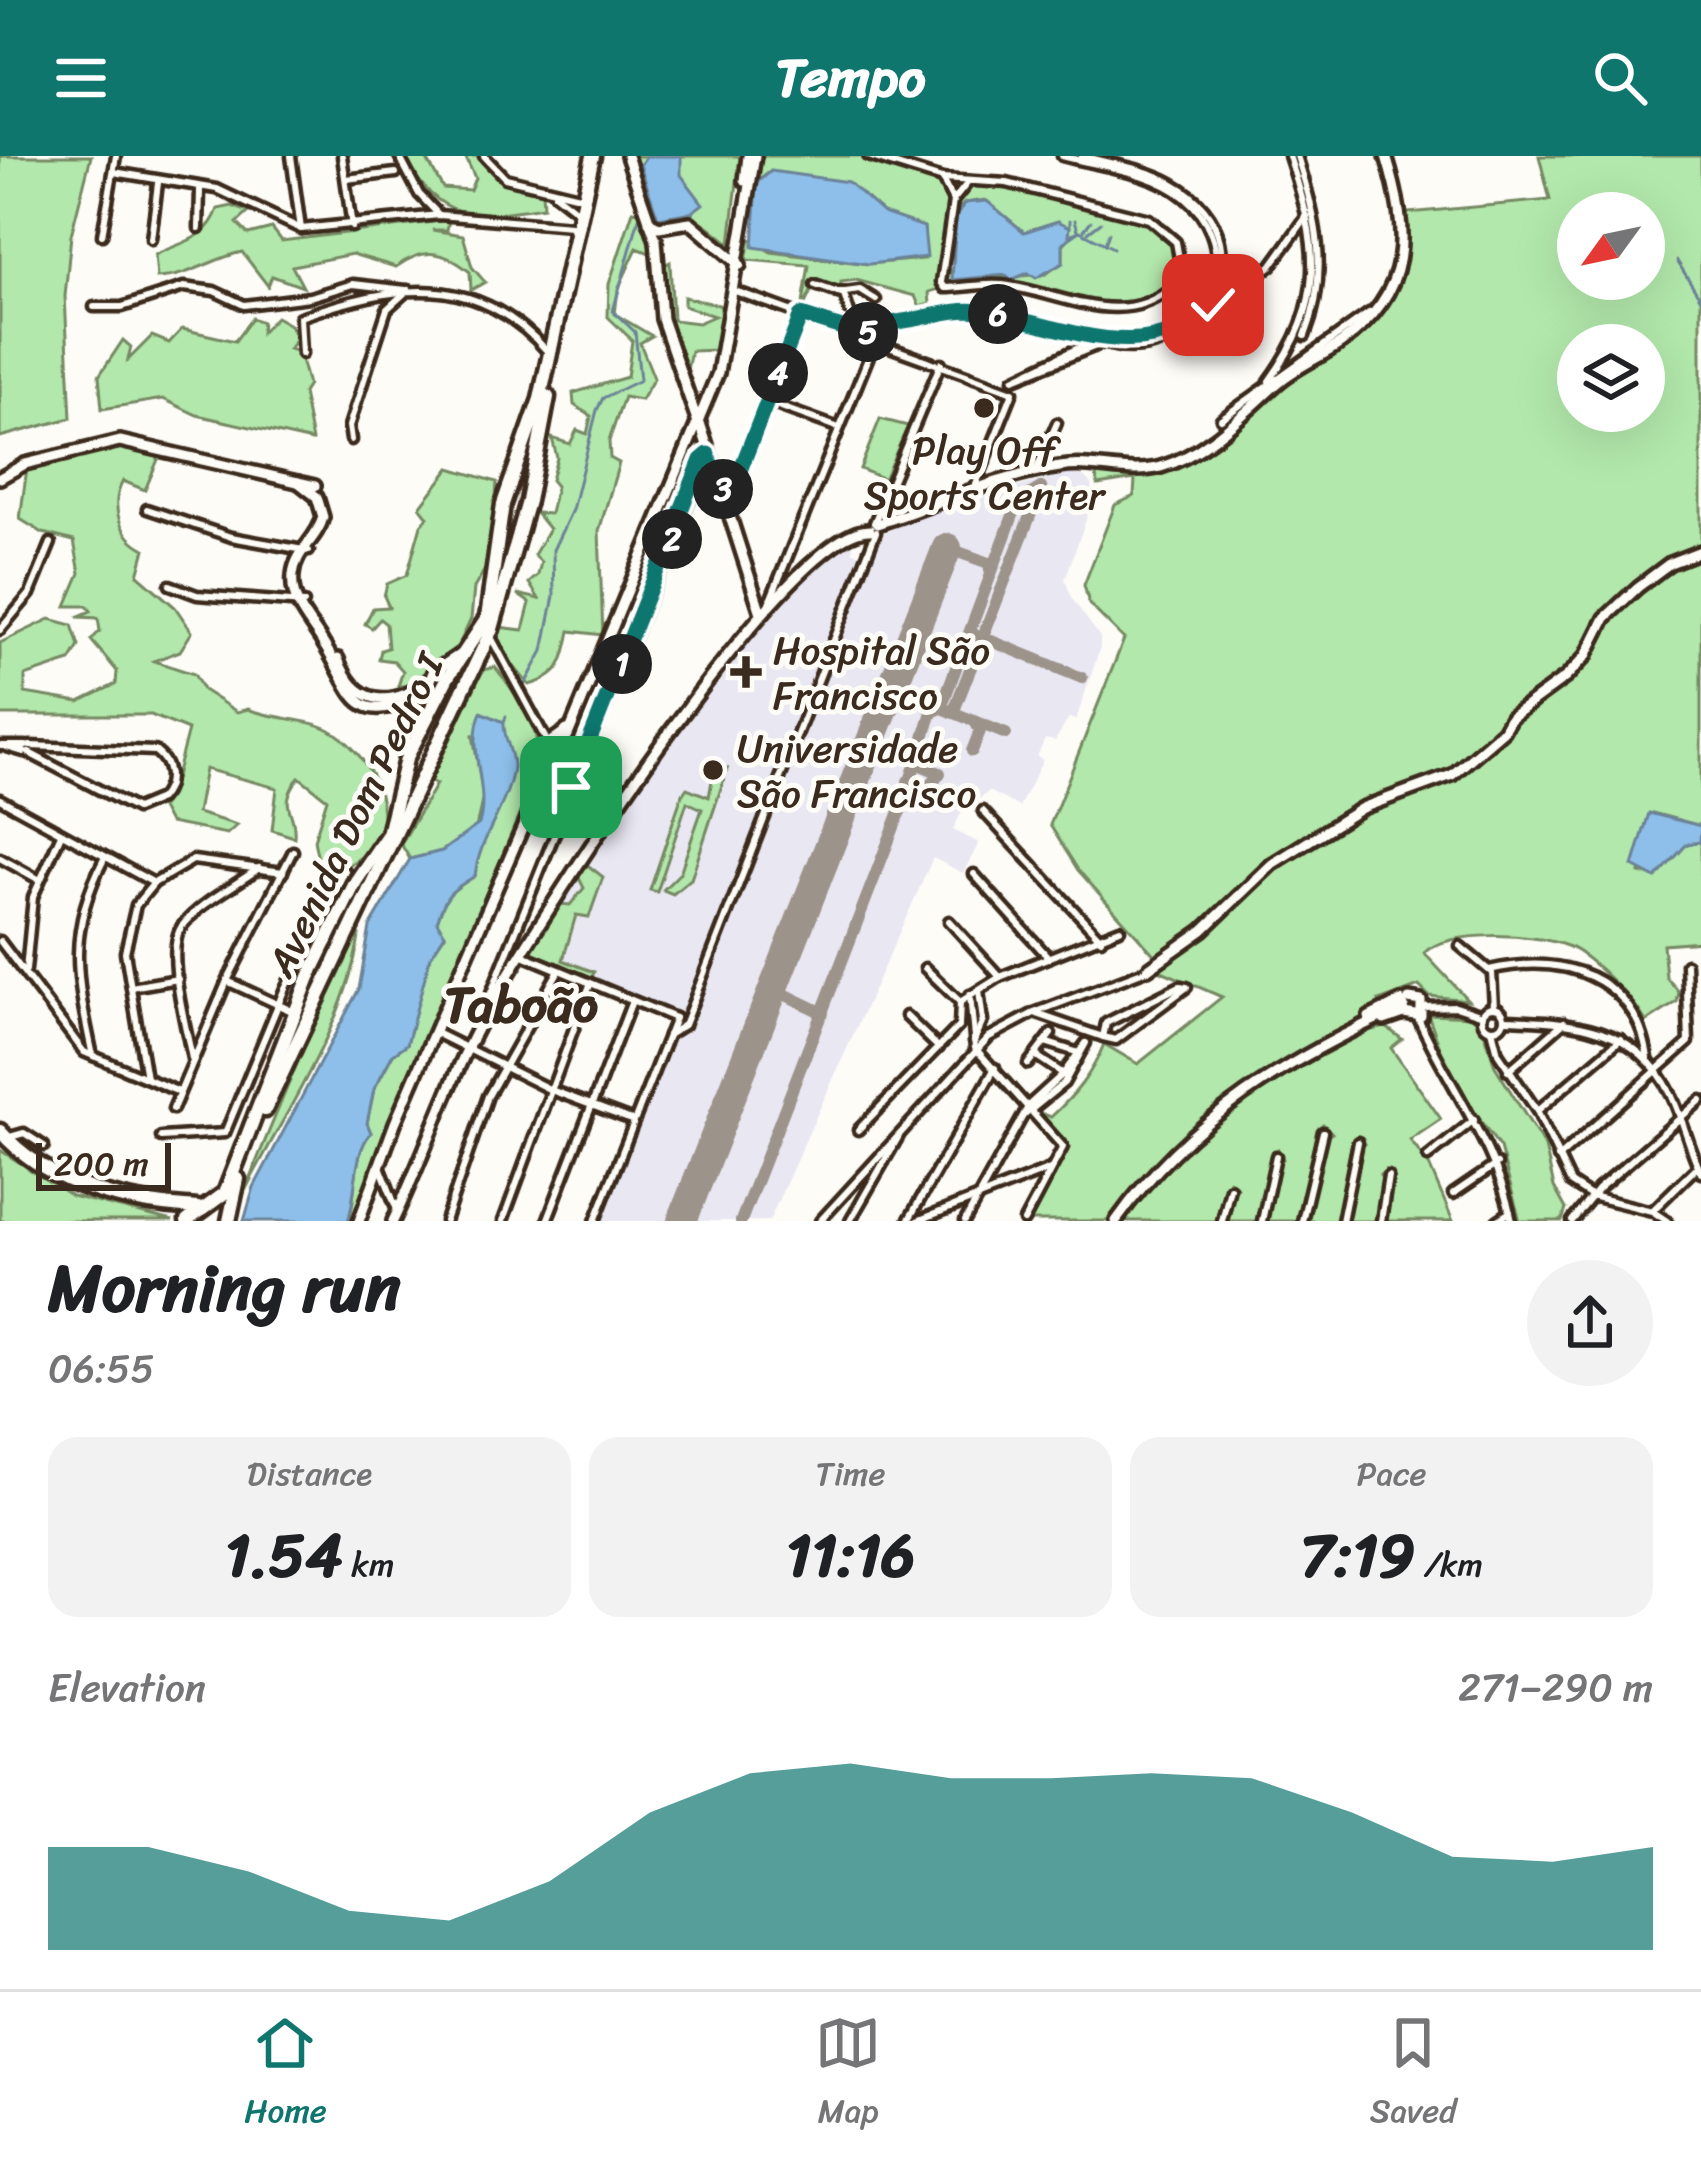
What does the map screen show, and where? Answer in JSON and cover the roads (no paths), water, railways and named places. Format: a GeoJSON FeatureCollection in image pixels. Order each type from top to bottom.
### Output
{"type":"FeatureCollection","features":[{"type":"Feature","properties":{"kind":"main road","name":"Avenida Dom Pedro I"},"geometry":{"type":"LineString","coordinates":[[185,1221],[206,1209],[227,1187],[309,977],[356,881],[388,834],[406,759],[430,693],[469,650],[492,598],[503,504],[551,355],[592,156]]}},
{"type":"Feature","properties":{"kind":"main road","name":"Avenida Dom Pedro I"},"geometry":{"type":"LineString","coordinates":[[206,1209],[226,1221],[265,1110],[345,931],[492,629],[531,482],[603,156]]}},
{"type":"Feature","properties":{"kind":"main road"},"geometry":{"type":"LineString","coordinates":[[512,476],[520,491],[531,482]]}},
{"type":"Feature","properties":{"kind":"main road"},"geometry":{"type":"LineString","coordinates":[[503,504],[517,502],[523,516]]}},
{"type":"Feature","properties":{"kind":"main road"},"geometry":{"type":"LineString","coordinates":[[406,759],[417,751],[424,753],[426,772]]}},
{"type":"Feature","properties":{"kind":"main road"},"geometry":{"type":"LineString","coordinates":[[309,977],[311,988],[324,986]]}},
{"type":"Feature","properties":{"kind":"main road"},"geometry":{"type":"LineString","coordinates":[[2,1136],[63,1178],[134,1202],[206,1209]]}},
{"type":"Feature","properties":{"kind":"main road"},"geometry":{"type":"LineString","coordinates":[[2,1136],[58,1181],[138,1209],[171,1210],[185,1221]]}},
{"type":"Feature","properties":{"kind":"main road"},"geometry":{"type":"LineString","coordinates":[[170,1205],[203,1202],[227,1187]]}},
{"type":"Feature","properties":{"kind":"street"},"geometry":{"type":"LineString","coordinates":[[102,235],[116,156]]}},
{"type":"Feature","properties":{"kind":"street"},"geometry":{"type":"LineString","coordinates":[[291,156],[301,229]]}},
{"type":"Feature","properties":{"kind":"street"},"geometry":{"type":"LineString","coordinates":[[342,156],[352,226]]}},
{"type":"Feature","properties":{"kind":"street"},"geometry":{"type":"LineString","coordinates":[[399,156],[419,194],[439,215]]}},
{"type":"Feature","properties":{"kind":"street"},"geometry":{"type":"LineString","coordinates":[[484,156],[505,178],[582,197]]}},
{"type":"Feature","properties":{"kind":"street"},"geometry":{"type":"LineString","coordinates":[[482,1020],[566,808],[699,437],[699,407],[662,319],[656,240],[626,156]]}},
{"type":"Feature","properties":{"kind":"street"},"geometry":{"type":"LineString","coordinates":[[699,407],[720,366],[752,156]]}},
{"type":"Feature","properties":{"kind":"street"},"geometry":{"type":"LineString","coordinates":[[868,156],[942,178],[1007,183],[1149,219],[1176,242],[1180,264],[1173,286],[1136,306],[1110,310],[1005,285],[945,288],[941,282],[953,201],[969,181]]}},
{"type":"Feature","properties":{"kind":"street"},"geometry":{"type":"LineString","coordinates":[[1062,156],[1151,179],[1193,205],[1216,245],[1212,304]]}},
{"type":"Feature","properties":{"kind":"street"},"geometry":{"type":"LineString","coordinates":[[1269,381],[1301,338],[1315,280],[1309,216],[1293,156]]}},
{"type":"Feature","properties":{"kind":"street"},"geometry":{"type":"LineString","coordinates":[[396,1216],[482,1020],[568,883],[725,655],[765,608],[835,543],[875,527],[1035,473],[1073,465],[1145,470],[1175,461],[1232,425],[1282,380],[1340,344],[1387,294],[1403,254],[1403,214],[1386,156]]}},
{"type":"Feature","properties":{"kind":"street"},"geometry":{"type":"LineString","coordinates":[[114,172],[227,193],[301,229],[439,215],[576,223]]}},
{"type":"Feature","properties":{"kind":"street"},"geometry":{"type":"LineString","coordinates":[[346,179],[396,173]]}},
{"type":"Feature","properties":{"kind":"street"},"geometry":{"type":"LineString","coordinates":[[942,178],[953,201]]}},
{"type":"Feature","properties":{"kind":"street"},"geometry":{"type":"LineString","coordinates":[[151,239],[158,183]]}},
{"type":"Feature","properties":{"kind":"street"},"geometry":{"type":"LineString","coordinates":[[199,228],[200,188]]}},
{"type":"Feature","properties":{"kind":"street"},"geometry":{"type":"LineString","coordinates":[[552,192],[576,223]]}},
{"type":"Feature","properties":{"kind":"street"},"geometry":{"type":"LineString","coordinates":[[735,291],[868,332],[973,310],[1100,338],[1165,334],[1239,289],[1285,251],[1309,216]]}},
{"type":"Feature","properties":{"kind":"street"},"geometry":{"type":"LineString","coordinates":[[656,240],[670,226],[683,221],[695,225],[737,268]]}},
{"type":"Feature","properties":{"kind":"street"},"geometry":{"type":"LineString","coordinates":[[649,222],[670,226]]}},
{"type":"Feature","properties":{"kind":"street"},"geometry":{"type":"LineString","coordinates":[[94,308],[122,307],[184,287],[214,291],[244,305],[310,297],[353,284],[439,289],[506,311],[551,355]]}},
{"type":"Feature","properties":{"kind":"street"},"geometry":{"type":"LineString","coordinates":[[814,284],[846,296],[853,320],[865,319],[868,332],[876,339],[1013,392],[974,490]]}},
{"type":"Feature","properties":{"kind":"street"},"geometry":{"type":"LineString","coordinates":[[1216,287],[1239,289]]}},
{"type":"Feature","properties":{"kind":"street"},"geometry":{"type":"LineString","coordinates":[[302,354],[298,321],[303,315],[408,289]]}},
{"type":"Feature","properties":{"kind":"street"},"geometry":{"type":"LineString","coordinates":[[351,440],[349,426],[387,309],[408,289]]}},
{"type":"Feature","properties":{"kind":"street"},"geometry":{"type":"LineString","coordinates":[[838,293],[866,291],[876,300]]}},
{"type":"Feature","properties":{"kind":"street"},"geometry":{"type":"LineString","coordinates":[[1221,419],[1370,313]]}},
{"type":"Feature","properties":{"kind":"street"},"geometry":{"type":"LineString","coordinates":[[726,507],[801,315]]}},
{"type":"Feature","properties":{"kind":"street"},"geometry":{"type":"LineString","coordinates":[[1100,338],[1014,379],[1100,338]]}},
{"type":"Feature","properties":{"kind":"street"},"geometry":{"type":"LineString","coordinates":[[1301,338],[1315,352]]}},
{"type":"Feature","properties":{"kind":"street"},"geometry":{"type":"LineString","coordinates":[[765,608],[876,339]]}},
{"type":"Feature","properties":{"kind":"street"},"geometry":{"type":"LineString","coordinates":[[595,1221],[669,1032],[682,1018],[941,363]]}},
{"type":"Feature","properties":{"kind":"street"},"geometry":{"type":"LineString","coordinates":[[767,402],[839,428]]}},
{"type":"Feature","properties":{"kind":"street"},"geometry":{"type":"LineString","coordinates":[[1035,473],[1057,423]]}},
{"type":"Feature","properties":{"kind":"street"},"geometry":{"type":"LineString","coordinates":[[699,437],[756,597],[765,608]]}},
{"type":"Feature","properties":{"kind":"street"},"geometry":{"type":"LineString","coordinates":[[359,1221],[379,1163],[555,751],[571,725],[699,437]]}},
{"type":"Feature","properties":{"kind":"street"},"geometry":{"type":"LineString","coordinates":[[0,478],[25,464],[120,441],[298,482],[313,488],[326,504],[327,521],[293,575],[301,604],[354,698],[384,709],[430,693],[433,672],[469,650]]}},
{"type":"Feature","properties":{"kind":"street"},"geometry":{"type":"LineString","coordinates":[[719,488],[734,486]]}},
{"type":"Feature","properties":{"kind":"street"},"geometry":{"type":"LineString","coordinates":[[147,509],[231,537],[290,545],[305,552]]}},
{"type":"Feature","properties":{"kind":"street"},"geometry":{"type":"LineString","coordinates":[[0,630],[30,595],[51,543]]}},
{"type":"Feature","properties":{"kind":"street"},"geometry":{"type":"LineString","coordinates":[[820,1221],[975,1047],[1034,1013],[1148,969],[1203,930],[1272,864],[1377,801],[1452,775],[1503,731],[1511,717],[1586,656],[1605,618],[1638,587],[1670,563],[1701,551]]}},
{"type":"Feature","properties":{"kind":"street"},"geometry":{"type":"LineString","coordinates":[[170,585],[197,595],[301,604]]}},
{"type":"Feature","properties":{"kind":"street"},"geometry":{"type":"LineString","coordinates":[[492,629],[503,662],[555,751],[566,808]]}},
{"type":"Feature","properties":{"kind":"street"},"geometry":{"type":"LineString","coordinates":[[478,662],[491,655],[503,662]]}},
{"type":"Feature","properties":{"kind":"street"},"geometry":{"type":"LineString","coordinates":[[2,746],[155,751],[167,764],[169,783],[160,799],[136,809],[29,750]]}},
{"type":"Feature","properties":{"kind":"street"},"geometry":{"type":"LineString","coordinates":[[565,784],[576,781]]}},
{"type":"Feature","properties":{"kind":"street"},"geometry":{"type":"LineString","coordinates":[[0,799],[154,883]]}},
{"type":"Feature","properties":{"kind":"street"},"geometry":{"type":"LineString","coordinates":[[983,811],[1101,939]]}},
{"type":"Feature","properties":{"kind":"street"},"geometry":{"type":"LineString","coordinates":[[26,974],[25,944],[38,880],[62,833]]}},
{"type":"Feature","properties":{"kind":"street"},"geometry":{"type":"LineString","coordinates":[[173,1109],[227,982],[293,851]]}},
{"type":"Feature","properties":{"kind":"street"},"geometry":{"type":"LineString","coordinates":[[93,1056],[75,941],[84,897],[105,857]]}},
{"type":"Feature","properties":{"kind":"street"},"geometry":{"type":"LineString","coordinates":[[0,858],[38,880]]}},
{"type":"Feature","properties":{"kind":"street"},"geometry":{"type":"LineString","coordinates":[[146,1078],[125,938],[136,904],[154,883],[193,860],[283,872]]}},
{"type":"Feature","properties":{"kind":"street"},"geometry":{"type":"LineString","coordinates":[[193,1062],[175,945],[183,925],[260,868]]}},
{"type":"Feature","properties":{"kind":"street"},"geometry":{"type":"LineString","coordinates":[[161,1137],[225,1133],[278,1004],[345,871]]}},
{"type":"Feature","properties":{"kind":"street"},"geometry":{"type":"LineString","coordinates":[[974,874],[1049,958]]}},
{"type":"Feature","properties":{"kind":"street"},"geometry":{"type":"LineString","coordinates":[[949,921],[1000,977]]}},
{"type":"Feature","properties":{"kind":"street"},"geometry":{"type":"LineString","coordinates":[[960,1002],[1000,977],[1120,929]]}},
{"type":"Feature","properties":{"kind":"street"},"geometry":{"type":"LineString","coordinates":[[0,941],[71,1038],[93,1056],[180,1093]]}},
{"type":"Feature","properties":{"kind":"street"},"geometry":{"type":"LineString","coordinates":[[10,953],[25,944]]}},
{"type":"Feature","properties":{"kind":"street"},"geometry":{"type":"LineString","coordinates":[[1460,946],[1489,970],[1494,1007],[1504,1019]]}},
{"type":"Feature","properties":{"kind":"street"},"geometry":{"type":"LineString","coordinates":[[523,955],[682,1018]]}},
{"type":"Feature","properties":{"kind":"street"},"geometry":{"type":"LineString","coordinates":[[1558,1158],[1689,1042],[1686,964]]}},
{"type":"Feature","properties":{"kind":"street"},"geometry":{"type":"LineString","coordinates":[[1489,970],[1536,965],[1598,979],[1631,1002],[1645,1031],[1649,1061]]}},
{"type":"Feature","properties":{"kind":"street"},"geometry":{"type":"LineString","coordinates":[[858,1130],[961,1023],[960,1002],[925,968]]}},
{"type":"Feature","properties":{"kind":"street"},"geometry":{"type":"LineString","coordinates":[[445,1221],[484,1106],[559,970]]}},
{"type":"Feature","properties":{"kind":"street"},"geometry":{"type":"LineString","coordinates":[[131,987],[178,979]]}},
{"type":"Feature","properties":{"kind":"street"},"geometry":{"type":"LineString","coordinates":[[227,982],[294,1012]]}},
{"type":"Feature","properties":{"kind":"street"},"geometry":{"type":"LineString","coordinates":[[502,1221],[590,985]]}},
{"type":"Feature","properties":{"kind":"street"},"geometry":{"type":"LineString","coordinates":[[1034,1013],[1103,1037],[1116,1040],[1187,987],[1106,1023],[1103,1037]]}},
{"type":"Feature","properties":{"kind":"street"},"geometry":{"type":"LineString","coordinates":[[974,992],[983,1021],[975,1047]]}},
{"type":"Feature","properties":{"kind":"street"},"geometry":{"type":"LineString","coordinates":[[547,1221],[632,1001]]}},
{"type":"Feature","properties":{"kind":"street"},"geometry":{"type":"LineString","coordinates":[[1116,1221],[1168,1156],[1216,1112],[1297,1058],[1369,1021],[1408,1009],[1456,1006],[1483,1015],[1508,1071],[1537,1111],[1571,1183],[1591,1196],[1652,1210],[1667,1221]]}},
{"type":"Feature","properties":{"kind":"street"},"geometry":{"type":"LineString","coordinates":[[1483,1015],[1494,1007]]}},
{"type":"Feature","properties":{"kind":"street"},"geometry":{"type":"LineString","coordinates":[[1369,1021],[1408,1009]]}},
{"type":"Feature","properties":{"kind":"street"},"geometry":{"type":"LineString","coordinates":[[1408,1009],[1497,1164],[1511,1216],[1497,1221]]}},
{"type":"Feature","properties":{"kind":"street"},"geometry":{"type":"LineString","coordinates":[[905,1016],[938,1048]]}},
{"type":"Feature","properties":{"kind":"street"},"geometry":{"type":"LineString","coordinates":[[1492,1029],[1504,1019],[1565,1021],[1635,1042],[1645,1031]]}},
{"type":"Feature","properties":{"kind":"street"},"geometry":{"type":"LineString","coordinates":[[1508,1071],[1565,1021]]}},
{"type":"Feature","properties":{"kind":"street"},"geometry":{"type":"LineString","coordinates":[[71,1038],[88,1031]]}},
{"type":"Feature","properties":{"kind":"street"},"geometry":{"type":"LineString","coordinates":[[434,1033],[551,1090],[634,1121]]}},
{"type":"Feature","properties":{"kind":"street"},"geometry":{"type":"LineString","coordinates":[[956,1205],[966,1219],[1030,1110],[1066,1075],[1080,1053],[1049,1039],[1028,1064]]}},
{"type":"Feature","properties":{"kind":"street"},"geometry":{"type":"LineString","coordinates":[[1623,1040],[1658,1073],[1700,1168],[1652,1210]]}},
{"type":"Feature","properties":{"kind":"street"},"geometry":{"type":"LineString","coordinates":[[1537,1111],[1623,1040]]}},
{"type":"Feature","properties":{"kind":"street"},"geometry":{"type":"LineString","coordinates":[[975,1047],[1063,1145],[1024,1221]]}},
{"type":"Feature","properties":{"kind":"street"},"geometry":{"type":"LineString","coordinates":[[1038,1057],[1066,1075]]}},
{"type":"Feature","properties":{"kind":"street"},"geometry":{"type":"LineString","coordinates":[[912,1221],[995,1068]]}},
{"type":"Feature","properties":{"kind":"street"},"geometry":{"type":"LineString","coordinates":[[1572,1221],[1591,1196],[1701,1100]]}},
{"type":"Feature","properties":{"kind":"street"},"geometry":{"type":"LineString","coordinates":[[1428,1157],[1474,1120]]}},
{"type":"Feature","properties":{"kind":"street"},"geometry":{"type":"LineString","coordinates":[[850,1221],[904,1128]]}},
{"type":"Feature","properties":{"kind":"street"},"geometry":{"type":"LineString","coordinates":[[1302,1221],[1323,1132]]}},
{"type":"Feature","properties":{"kind":"street"},"geometry":{"type":"LineString","coordinates":[[2,1136],[25,1133],[44,1146]]}},
{"type":"Feature","properties":{"kind":"street"},"geometry":{"type":"LineString","coordinates":[[1342,1221],[1358,1142]]}},
{"type":"Feature","properties":{"kind":"street"},"geometry":{"type":"LineString","coordinates":[[1262,1221],[1276,1156]]}},
{"type":"Feature","properties":{"kind":"street"},"geometry":{"type":"LineString","coordinates":[[379,1163],[396,1216]]}},
{"type":"Feature","properties":{"kind":"street"},"geometry":{"type":"LineString","coordinates":[[1453,1194],[1497,1164]]}},
{"type":"Feature","properties":{"kind":"street"},"geometry":{"type":"LineString","coordinates":[[912,1221],[1053,1168]]}},
{"type":"Feature","properties":{"kind":"street"},"geometry":{"type":"LineString","coordinates":[[992,1172],[1002,1186]]}},
{"type":"Feature","properties":{"kind":"street"},"geometry":{"type":"LineString","coordinates":[[1381,1221],[1388,1176]]}},
{"type":"Feature","properties":{"kind":"street"},"geometry":{"type":"LineString","coordinates":[[1028,1177],[1042,1189]]}},
{"type":"Feature","properties":{"kind":"street"},"geometry":{"type":"LineString","coordinates":[[1222,1221],[1230,1188]]}},
{"type":"Feature","properties":{"kind":"street"},"geometry":{"type":"LineString","coordinates":[[919,1204],[928,1216]]}},
{"type":"Feature","properties":{"kind":"water"},"geometry":{"type":"Polygon","coordinates":[[[646,156],[681,156],[681,175],[703,204],[692,212],[658,218],[640,165],[646,156]]]}},
{"type":"Feature","properties":{"kind":"water"},"geometry":{"type":"Polygon","coordinates":[[[771,171],[848,182],[883,213],[924,227],[927,257],[869,264],[753,247],[757,183],[771,171]]]}},
{"type":"Feature","properties":{"kind":"water"},"geometry":{"type":"Polygon","coordinates":[[[987,201],[1024,232],[1058,221],[1070,227],[1069,235],[1080,231],[1063,243],[1063,263],[1036,278],[1028,273],[1011,280],[1005,275],[952,280],[956,216],[965,203],[987,201]]]}},
{"type":"Feature","properties":{"kind":"water"},"geometry":{"type":"Polygon","coordinates":[[[481,712],[504,722],[513,762],[510,782],[475,876],[450,894],[440,912],[437,922],[445,934],[430,958],[407,1044],[393,1054],[374,1089],[367,1123],[371,1133],[361,1151],[348,1221],[244,1221],[254,1187],[359,989],[370,927],[410,859],[442,851],[479,824],[482,796],[476,740],[481,712]]]}},
{"type":"Feature","properties":{"kind":"water"},"geometry":{"type":"Polygon","coordinates":[[[1649,813],[1701,826],[1700,842],[1687,844],[1656,878],[1633,866],[1649,813]]]}},
{"type":"Feature","properties":{"kind":"waterway"},"geometry":{"type":"LineString","coordinates":[[524,686],[543,651],[554,596],[553,550],[572,510],[597,410],[603,398],[640,380],[635,332],[613,311],[641,211]]}},
{"type":"Feature","properties":{"kind":"waterway"},"geometry":{"type":"LineString","coordinates":[[1070,220],[1070,227]]}},
{"type":"Feature","properties":{"kind":"waterway"},"geometry":{"type":"LineString","coordinates":[[1075,220],[1078,230]]}},
{"type":"Feature","properties":{"kind":"waterway"},"geometry":{"type":"LineString","coordinates":[[1084,230],[1091,221]]}},
{"type":"Feature","properties":{"kind":"waterway"},"geometry":{"type":"LineString","coordinates":[[1088,232],[1101,222]]}},
{"type":"Feature","properties":{"kind":"waterway"},"geometry":{"type":"LineString","coordinates":[[1080,231],[1113,248]]}},
{"type":"Feature","properties":{"kind":"waterway"},"geometry":{"type":"LineString","coordinates":[[1105,244],[1109,233]]}},
{"type":"Feature","properties":{"kind":"waterway"},"geometry":{"type":"LineString","coordinates":[[1677,261],[1701,299]]}},
{"type":"Feature","properties":{"kind":"waterway"},"geometry":{"type":"LineString","coordinates":[[504,722],[506,716]]}},
{"type":"Feature","properties":{"kind":"place","name":"Play Off Sports Center"},"geometry":{"type":"Point","coordinates":[984,408]}},
{"type":"Feature","properties":{"kind":"place","name":"Hospital São Francisco"},"geometry":{"type":"Point","coordinates":[746,672]}},
{"type":"Feature","properties":{"kind":"place","name":"Universidade São Francisco"},"geometry":{"type":"Point","coordinates":[713,770]}},
{"type":"Feature","properties":{"kind":"district","name":"Taboão"},"geometry":{"type":"Point","coordinates":[521,1005]}}]}
